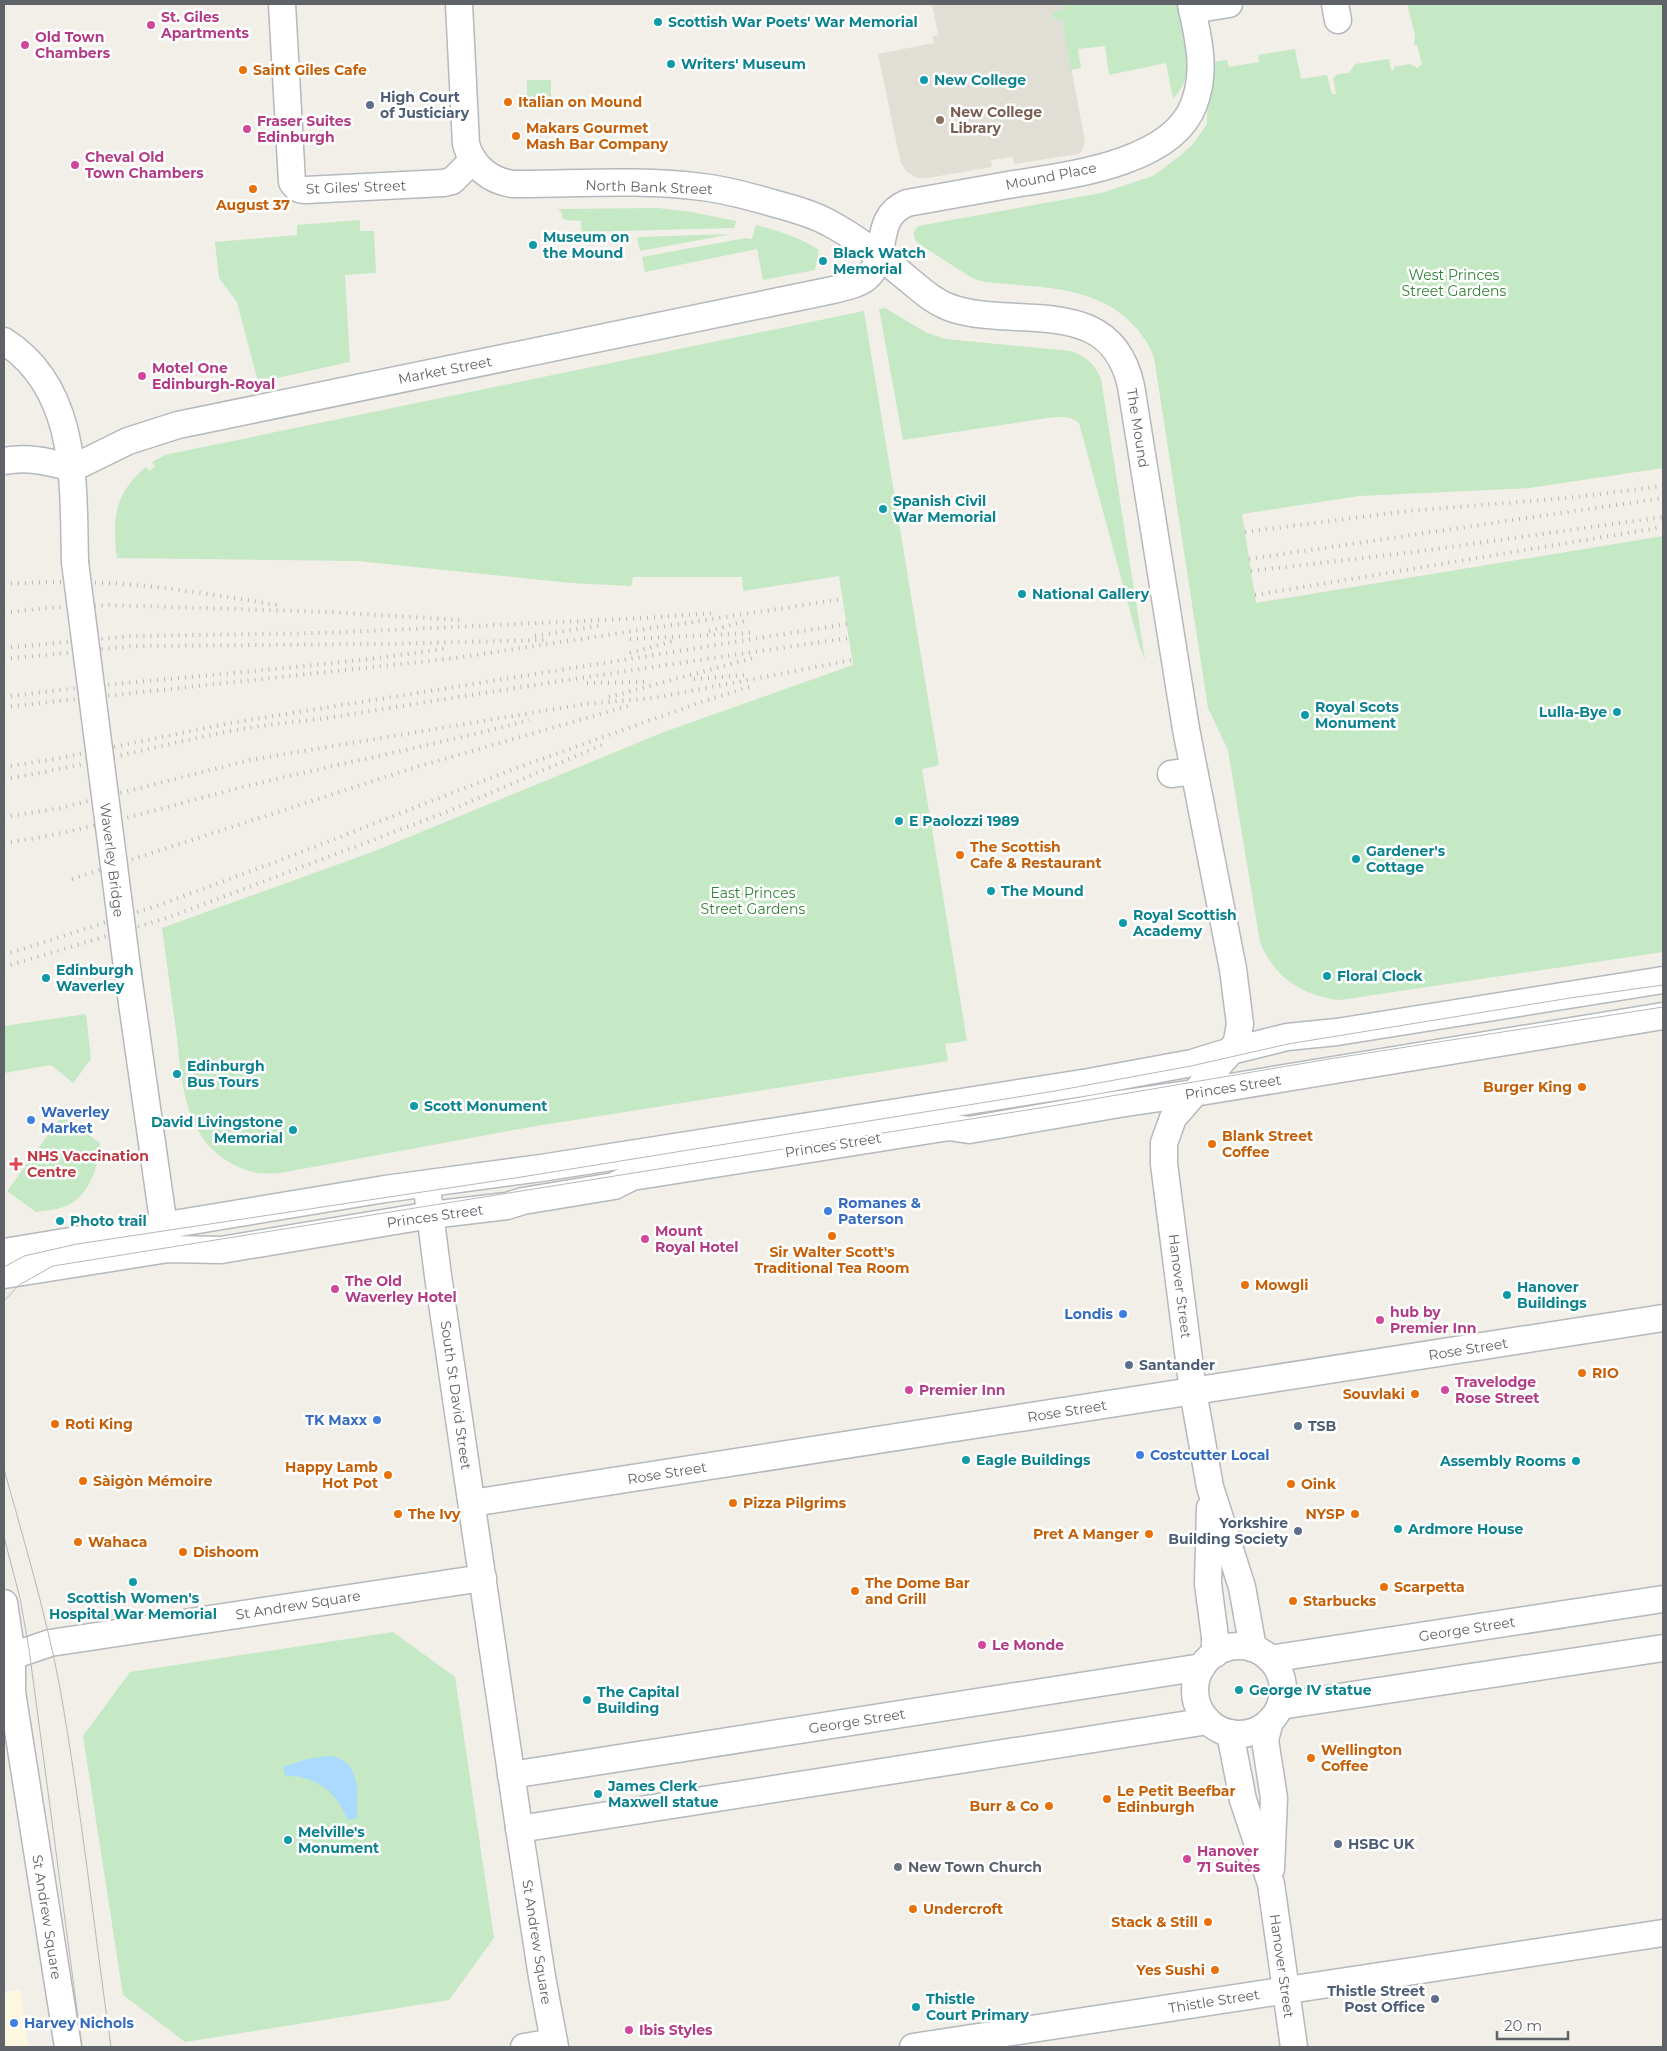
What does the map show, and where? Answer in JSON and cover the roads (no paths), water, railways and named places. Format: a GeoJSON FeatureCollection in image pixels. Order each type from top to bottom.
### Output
{"type":"FeatureCollection","features":[{"type":"Feature","properties":{"kind":"street","name":"St Giles' Street"},"geometry":{"type":"LineString","coordinates":[[282,4],[292,182],[295,187],[300,190],[306,190],[443,183],[452,181],[473,160]]}},
{"type":"Feature","properties":{"kind":"street"},"geometry":{"type":"LineString","coordinates":[[459,4],[465,138],[467,149],[473,160]]}},
{"type":"Feature","properties":{"kind":"street"},"geometry":{"type":"LineString","coordinates":[[1191,7],[1229,4]]}},
{"type":"Feature","properties":{"kind":"street","name":"Mound Place"},"geometry":{"type":"LineString","coordinates":[[879,256],[887,221],[898,207],[907,203],[1082,172],[1126,159],[1162,142],[1182,126],[1194,105],[1202,62],[1191,7]]}},
{"type":"Feature","properties":{"kind":"street","name":"North Bank Street"},"geometry":{"type":"LineString","coordinates":[[473,160],[485,173],[507,183],[678,185],[720,190],[752,197],[801,211],[828,222],[849,234],[879,256]]}},
{"type":"Feature","properties":{"kind":"street","name":"Market Street"},"geometry":{"type":"LineString","coordinates":[[73,468],[128,441],[178,425],[845,287],[866,278],[879,256]]}},
{"type":"Feature","properties":{"kind":"street","name":"The Mound"},"geometry":{"type":"LineString","coordinates":[[879,256],[928,295],[945,305],[969,312],[1076,323],[1091,329],[1105,336],[1118,353],[1128,371],[1182,773],[1233,969],[1240,1024],[1237,1041],[1194,1094]]}},
{"type":"Feature","properties":{"kind":"street","name":"Waverley Bridge"},"geometry":{"type":"LineString","coordinates":[[4,341],[19,352],[39,372],[54,399],[63,423],[73,468],[75,562],[128,975],[166,1236]]}},
{"type":"Feature","properties":{"kind":"street"},"geometry":{"type":"LineString","coordinates":[[4,461],[36,459],[73,468]]}},
{"type":"Feature","properties":{"kind":"street","name":"Princes Street"},"geometry":{"type":"LineString","coordinates":[[4,1275],[166,1236],[426,1182],[541,1168],[1089,1082],[1192,1063],[1231,1050],[1287,1037],[1337,1032],[1663,980]]}},
{"type":"Feature","properties":{"kind":"street","name":"Princes Street"},"geometry":{"type":"LineString","coordinates":[[4,1252],[166,1236],[221,1250],[431,1215],[507,1206],[523,1201],[614,1186],[632,1177],[949,1126],[969,1130],[1663,1016]]}},
{"type":"Feature","properties":{"kind":"street","name":"Hanover Street"},"geometry":{"type":"LineString","coordinates":[[1194,1094],[1173,1118],[1164,1143],[1164,1164],[1193,1391],[1210,1487],[1261,1654]]}},
{"type":"Feature","properties":{"kind":"street","name":"South St David Street"},"geometry":{"type":"LineString","coordinates":[[426,1182],[483,1578]]}},
{"type":"Feature","properties":{"kind":"street","name":"Rose Street"},"geometry":{"type":"LineString","coordinates":[[472,1503],[1663,1318]]}},
{"type":"Feature","properties":{"kind":"street","name":"Hanover Street"},"geometry":{"type":"LineString","coordinates":[[1208,1660],[1215,1637],[1208,1584],[1210,1487]]}},
{"type":"Feature","properties":{"kind":"street","name":"St Andrew Square"},"geometry":{"type":"LineString","coordinates":[[68,2047],[12,1692],[12,1656],[50,1643],[483,1578],[519,1829],[554,2045],[524,2047]]}},
{"type":"Feature","properties":{"kind":"street","name":"George Street"},"geometry":{"type":"LineString","coordinates":[[511,1775],[1208,1660],[1232,1648],[1261,1654],[1663,1599]]}},
{"type":"Feature","properties":{"kind":"street"},"geometry":{"type":"LineString","coordinates":[[4,1603],[12,1656]]}},
{"type":"Feature","properties":{"kind":"street"},"geometry":{"type":"LineString","coordinates":[[1275,1714],[1663,1648]]}},
{"type":"Feature","properties":{"kind":"street"},"geometry":{"type":"LineString","coordinates":[[1208,1660],[1196,1686],[1196,1695],[1202,1713],[1219,1727],[1238,1734],[1255,1731],[1275,1714],[1282,1698],[1282,1681],[1276,1665],[1261,1654]]}},
{"type":"Feature","properties":{"kind":"street","name":"Hanover Street"},"geometry":{"type":"LineString","coordinates":[[1275,1714],[1265,1740],[1274,1798],[1271,1884],[1294,2047]]}},
{"type":"Feature","properties":{"kind":"street"},"geometry":{"type":"LineString","coordinates":[[519,1829],[1219,1727]]}},
{"type":"Feature","properties":{"kind":"street","name":"Hanover Street"},"geometry":{"type":"LineString","coordinates":[[1219,1727],[1271,1884]]}},
{"type":"Feature","properties":{"kind":"street","name":"Thistle Street"},"geometry":{"type":"LineString","coordinates":[[914,2047],[1663,1933]]}},
{"type":"Feature","properties":{"kind":"water"},"geometry":{"type":"Polygon","coordinates":[[[330,1756],[348,1764],[353,1771],[357,1789],[357,1818],[348,1820],[331,1793],[316,1782],[285,1775],[283,1767],[307,1759],[330,1756]]]}},
{"type":"Feature","properties":{"kind":"tram line"},"geometry":{"type":"LineString","coordinates":[[4,1267],[24,1256],[77,1244],[515,1178],[1055,1091],[1191,1066],[1288,1044],[1570,998],[1663,985]]}},
{"type":"Feature","properties":{"kind":"tram line"},"geometry":{"type":"LineString","coordinates":[[4,1301],[19,1285],[53,1266],[1058,1105],[1329,1059],[1663,1007]]}},
{"type":"Feature","properties":{"kind":"tram line"},"geometry":{"type":"LineString","coordinates":[[4,1469],[27,1550],[60,1688],[81,1823],[111,2047]]}},
{"type":"Feature","properties":{"kind":"tram line"},"geometry":{"type":"LineString","coordinates":[[4,1537],[20,1598],[29,1649],[82,2047]]}},
{"type":"Feature","properties":{"kind":"railway"},"geometry":{"type":"LineString","coordinates":[[1245,532],[1407,511],[1568,498],[1663,486]]}},
{"type":"Feature","properties":{"kind":"railway"},"geometry":{"type":"LineString","coordinates":[[1249,559],[1663,498]]}},
{"type":"Feature","properties":{"kind":"railway"},"geometry":{"type":"LineString","coordinates":[[1251,571],[1414,552],[1663,517]]}},
{"type":"Feature","properties":{"kind":"railway"},"geometry":{"type":"LineString","coordinates":[[1255,595],[1663,527]]}},
{"type":"Feature","properties":{"kind":"railway"},"geometry":{"type":"LineString","coordinates":[[4,584],[43,582],[128,584],[277,605]]}},
{"type":"Feature","properties":{"kind":"railway"},"geometry":{"type":"LineString","coordinates":[[4,707],[456,658],[843,599]]}},
{"type":"Feature","properties":{"kind":"railway"},"geometry":{"type":"LineString","coordinates":[[4,613],[44,608],[109,605],[328,612],[461,620]]}},
{"type":"Feature","properties":{"kind":"railway"},"geometry":{"type":"LineString","coordinates":[[4,648],[132,636],[324,633],[646,618],[713,613]]}},
{"type":"Feature","properties":{"kind":"railway"},"geometry":{"type":"LineString","coordinates":[[709,631],[745,621]]}},
{"type":"Feature","properties":{"kind":"railway"},"geometry":{"type":"LineString","coordinates":[[4,767],[60,758],[230,723],[847,624]]}},
{"type":"Feature","properties":{"kind":"railway"},"geometry":{"type":"LineString","coordinates":[[535,636],[604,625]]}},
{"type":"Feature","properties":{"kind":"railway"},"geometry":{"type":"LineString","coordinates":[[630,639],[750,633]]}},
{"type":"Feature","properties":{"kind":"railway"},"geometry":{"type":"LineString","coordinates":[[4,779],[248,728],[334,717],[591,676],[849,638]]}},
{"type":"Feature","properties":{"kind":"railway"},"geometry":{"type":"LineString","coordinates":[[4,659],[134,646],[382,644],[545,640]]}},
{"type":"Feature","properties":{"kind":"railway"},"geometry":{"type":"LineString","coordinates":[[630,653],[673,641]]}},
{"type":"Feature","properties":{"kind":"railway"},"geometry":{"type":"LineString","coordinates":[[4,697],[115,684],[337,663],[448,648]]}},
{"type":"Feature","properties":{"kind":"railway"},"geometry":{"type":"LineString","coordinates":[[609,697],[753,658]]}},
{"type":"Feature","properties":{"kind":"railway"},"geometry":{"type":"LineString","coordinates":[[4,817],[61,808],[250,760],[585,704],[654,698],[852,660]]}},
{"type":"Feature","properties":{"kind":"railway"},"geometry":{"type":"LineString","coordinates":[[694,679],[747,675]]}},
{"type":"Feature","properties":{"kind":"railway"},"geometry":{"type":"LineString","coordinates":[[587,683],[649,682]]}},
{"type":"Feature","properties":{"kind":"railway"},"geometry":{"type":"LineString","coordinates":[[4,955],[162,904],[286,858],[511,770],[704,701],[749,687]]}},
{"type":"Feature","properties":{"kind":"railway"},"geometry":{"type":"LineString","coordinates":[[72,879],[413,768],[628,706]]}},
{"type":"Feature","properties":{"kind":"railway"},"geometry":{"type":"LineString","coordinates":[[4,843],[64,833],[239,788],[529,720]]}},
{"type":"Feature","properties":{"kind":"railway"},"geometry":{"type":"LineString","coordinates":[[4,967],[170,917],[444,813],[604,744]]}},
{"type":"Feature","properties":{"kind":"place","name":"Scottish War Poets' War Memorial"},"geometry":{"type":"Point","coordinates":[658,22]}},
{"type":"Feature","properties":{"kind":"place","name":"St. Giles Apartments"},"geometry":{"type":"Point","coordinates":[151,25]}},
{"type":"Feature","properties":{"kind":"place","name":"Old Town Chambers"},"geometry":{"type":"Point","coordinates":[25,45]}},
{"type":"Feature","properties":{"kind":"place","name":"Writers' Museum"},"geometry":{"type":"Point","coordinates":[671,64]}},
{"type":"Feature","properties":{"kind":"place","name":"Saint Giles Cafe"},"geometry":{"type":"Point","coordinates":[243,70]}},
{"type":"Feature","properties":{"kind":"place","name":"New College"},"geometry":{"type":"Point","coordinates":[924,80]}},
{"type":"Feature","properties":{"kind":"place","name":"Italian on Mound"},"geometry":{"type":"Point","coordinates":[508,102]}},
{"type":"Feature","properties":{"kind":"place","name":"High Court of Justiciary"},"geometry":{"type":"Point","coordinates":[370,105]}},
{"type":"Feature","properties":{"kind":"place","name":"New College Library"},"geometry":{"type":"Point","coordinates":[940,120]}},
{"type":"Feature","properties":{"kind":"place","name":"Fraser Suites Edinburgh"},"geometry":{"type":"Point","coordinates":[247,129]}},
{"type":"Feature","properties":{"kind":"place","name":"Makars Gourmet Mash Bar Company"},"geometry":{"type":"Point","coordinates":[516,136]}},
{"type":"Feature","properties":{"kind":"place","name":"Cheval Old Town Chambers"},"geometry":{"type":"Point","coordinates":[75,165]}},
{"type":"Feature","properties":{"kind":"place","name":"August 37"},"geometry":{"type":"Point","coordinates":[253,189]}},
{"type":"Feature","properties":{"kind":"place","name":"Museum on the Mound"},"geometry":{"type":"Point","coordinates":[533,245]}},
{"type":"Feature","properties":{"kind":"place","name":"Black Watch Memorial"},"geometry":{"type":"Point","coordinates":[823,261]}},
{"type":"Feature","properties":{"kind":"place","name":"Motel One Edinburgh-Royal"},"geometry":{"type":"Point","coordinates":[142,376]}},
{"type":"Feature","properties":{"kind":"place","name":"Spanish Civil War Memorial"},"geometry":{"type":"Point","coordinates":[883,509]}},
{"type":"Feature","properties":{"kind":"place","name":"National Gallery"},"geometry":{"type":"Point","coordinates":[1022,594]}},
{"type":"Feature","properties":{"kind":"place","name":"Lulla-Bye"},"geometry":{"type":"Point","coordinates":[1617,712]}},
{"type":"Feature","properties":{"kind":"place","name":"Royal Scots Monument"},"geometry":{"type":"Point","coordinates":[1305,715]}},
{"type":"Feature","properties":{"kind":"place","name":"E Paolozzi 1989"},"geometry":{"type":"Point","coordinates":[899,821]}},
{"type":"Feature","properties":{"kind":"place","name":"The Scottish Cafe & Restaurant"},"geometry":{"type":"Point","coordinates":[960,855]}},
{"type":"Feature","properties":{"kind":"place","name":"Gardener's Cottage"},"geometry":{"type":"Point","coordinates":[1356,859]}},
{"type":"Feature","properties":{"kind":"place","name":"The Mound"},"geometry":{"type":"Point","coordinates":[991,891]}},
{"type":"Feature","properties":{"kind":"place","name":"Royal Scottish Academy"},"geometry":{"type":"Point","coordinates":[1123,923]}},
{"type":"Feature","properties":{"kind":"place","name":"Floral Clock"},"geometry":{"type":"Point","coordinates":[1327,976]}},
{"type":"Feature","properties":{"kind":"place","name":"Edinburgh Waverley"},"geometry":{"type":"Point","coordinates":[46,978]}},
{"type":"Feature","properties":{"kind":"place","name":"Edinburgh Bus Tours"},"geometry":{"type":"Point","coordinates":[177,1074]}},
{"type":"Feature","properties":{"kind":"place","name":"Burger King"},"geometry":{"type":"Point","coordinates":[1582,1087]}},
{"type":"Feature","properties":{"kind":"place","name":"Scott Monument"},"geometry":{"type":"Point","coordinates":[414,1106]}},
{"type":"Feature","properties":{"kind":"place","name":"Waverley Market"},"geometry":{"type":"Point","coordinates":[31,1120]}},
{"type":"Feature","properties":{"kind":"place","name":"David Livingstone Memorial"},"geometry":{"type":"Point","coordinates":[293,1130]}},
{"type":"Feature","properties":{"kind":"place","name":"Blank Street Coffee"},"geometry":{"type":"Point","coordinates":[1212,1144]}},
{"type":"Feature","properties":{"kind":"place","name":"NHS Vaccination Centre"},"geometry":{"type":"Point","coordinates":[16,1164]}},
{"type":"Feature","properties":{"kind":"place","name":"Romanes & Paterson"},"geometry":{"type":"Point","coordinates":[828,1211]}},
{"type":"Feature","properties":{"kind":"place","name":"Photo trail"},"geometry":{"type":"Point","coordinates":[60,1221]}},
{"type":"Feature","properties":{"kind":"place","name":"Sir Walter Scott's Traditional Tea Room"},"geometry":{"type":"Point","coordinates":[832,1236]}},
{"type":"Feature","properties":{"kind":"place","name":"Mount Royal Hotel"},"geometry":{"type":"Point","coordinates":[645,1239]}},
{"type":"Feature","properties":{"kind":"place","name":"Mowgli"},"geometry":{"type":"Point","coordinates":[1245,1285]}},
{"type":"Feature","properties":{"kind":"place","name":"The Old Waverley Hotel"},"geometry":{"type":"Point","coordinates":[335,1289]}},
{"type":"Feature","properties":{"kind":"place","name":"Hanover Buildings"},"geometry":{"type":"Point","coordinates":[1507,1295]}},
{"type":"Feature","properties":{"kind":"place","name":"Londis"},"geometry":{"type":"Point","coordinates":[1123,1314]}},
{"type":"Feature","properties":{"kind":"place","name":"hub by Premier Inn"},"geometry":{"type":"Point","coordinates":[1380,1320]}},
{"type":"Feature","properties":{"kind":"place","name":"Santander"},"geometry":{"type":"Point","coordinates":[1129,1365]}},
{"type":"Feature","properties":{"kind":"place","name":"RIO"},"geometry":{"type":"Point","coordinates":[1582,1373]}},
{"type":"Feature","properties":{"kind":"place","name":"Premier Inn"},"geometry":{"type":"Point","coordinates":[909,1390]}},
{"type":"Feature","properties":{"kind":"place","name":"Travelodge Rose Street"},"geometry":{"type":"Point","coordinates":[1445,1390]}},
{"type":"Feature","properties":{"kind":"place","name":"Souvlaki"},"geometry":{"type":"Point","coordinates":[1415,1394]}},
{"type":"Feature","properties":{"kind":"place","name":"TK Maxx"},"geometry":{"type":"Point","coordinates":[377,1420]}},
{"type":"Feature","properties":{"kind":"place","name":"Roti King"},"geometry":{"type":"Point","coordinates":[55,1424]}},
{"type":"Feature","properties":{"kind":"place","name":"TSB"},"geometry":{"type":"Point","coordinates":[1298,1426]}},
{"type":"Feature","properties":{"kind":"place","name":"Costcutter Local"},"geometry":{"type":"Point","coordinates":[1140,1455]}},
{"type":"Feature","properties":{"kind":"place","name":"Eagle Buildings"},"geometry":{"type":"Point","coordinates":[966,1460]}},
{"type":"Feature","properties":{"kind":"place","name":"Assembly Rooms"},"geometry":{"type":"Point","coordinates":[1576,1461]}},
{"type":"Feature","properties":{"kind":"place","name":"Happy Lamb Hot Pot"},"geometry":{"type":"Point","coordinates":[388,1475]}},
{"type":"Feature","properties":{"kind":"place","name":"Sàigòn Mémoire"},"geometry":{"type":"Point","coordinates":[83,1481]}},
{"type":"Feature","properties":{"kind":"place","name":"Oink"},"geometry":{"type":"Point","coordinates":[1291,1484]}},
{"type":"Feature","properties":{"kind":"place","name":"Pizza Pilgrims"},"geometry":{"type":"Point","coordinates":[733,1503]}},
{"type":"Feature","properties":{"kind":"place","name":"The Ivy"},"geometry":{"type":"Point","coordinates":[398,1514]}},
{"type":"Feature","properties":{"kind":"place","name":"NYSP"},"geometry":{"type":"Point","coordinates":[1355,1514]}},
{"type":"Feature","properties":{"kind":"place","name":"Ardmore House"},"geometry":{"type":"Point","coordinates":[1398,1529]}},
{"type":"Feature","properties":{"kind":"place","name":"Yorkshire Building Society"},"geometry":{"type":"Point","coordinates":[1298,1531]}},
{"type":"Feature","properties":{"kind":"place","name":"Pret A Manger"},"geometry":{"type":"Point","coordinates":[1149,1534]}},
{"type":"Feature","properties":{"kind":"place","name":"Wahaca"},"geometry":{"type":"Point","coordinates":[78,1542]}},
{"type":"Feature","properties":{"kind":"place","name":"Dishoom"},"geometry":{"type":"Point","coordinates":[183,1552]}},
{"type":"Feature","properties":{"kind":"place","name":"Scottish Women's Hospital War Memorial"},"geometry":{"type":"Point","coordinates":[133,1582]}},
{"type":"Feature","properties":{"kind":"place","name":"Scarpetta"},"geometry":{"type":"Point","coordinates":[1384,1587]}},
{"type":"Feature","properties":{"kind":"place","name":"The Dome Bar and Grill"},"geometry":{"type":"Point","coordinates":[855,1591]}},
{"type":"Feature","properties":{"kind":"place","name":"Starbucks"},"geometry":{"type":"Point","coordinates":[1293,1601]}},
{"type":"Feature","properties":{"kind":"place","name":"Le Monde"},"geometry":{"type":"Point","coordinates":[982,1645]}},
{"type":"Feature","properties":{"kind":"place","name":"George IV statue"},"geometry":{"type":"Point","coordinates":[1239,1690]}},
{"type":"Feature","properties":{"kind":"place","name":"The Capital Building"},"geometry":{"type":"Point","coordinates":[587,1700]}},
{"type":"Feature","properties":{"kind":"place","name":"Wellington Coffee"},"geometry":{"type":"Point","coordinates":[1311,1758]}},
{"type":"Feature","properties":{"kind":"place","name":"James Clerk Maxwell statue"},"geometry":{"type":"Point","coordinates":[598,1794]}},
{"type":"Feature","properties":{"kind":"place","name":"Le Petit Beefbar Edinburgh"},"geometry":{"type":"Point","coordinates":[1107,1799]}},
{"type":"Feature","properties":{"kind":"place","name":"Burr & Co"},"geometry":{"type":"Point","coordinates":[1049,1806]}},
{"type":"Feature","properties":{"kind":"place","name":"Melville's Monument"},"geometry":{"type":"Point","coordinates":[288,1840]}},
{"type":"Feature","properties":{"kind":"place","name":"HSBC UK"},"geometry":{"type":"Point","coordinates":[1338,1844]}},
{"type":"Feature","properties":{"kind":"place","name":"Hanover 71 Suites"},"geometry":{"type":"Point","coordinates":[1187,1859]}},
{"type":"Feature","properties":{"kind":"place","name":"New Town Church"},"geometry":{"type":"Point","coordinates":[898,1867]}},
{"type":"Feature","properties":{"kind":"place","name":"Undercroft"},"geometry":{"type":"Point","coordinates":[913,1909]}},
{"type":"Feature","properties":{"kind":"place","name":"Stack & Still"},"geometry":{"type":"Point","coordinates":[1208,1922]}},
{"type":"Feature","properties":{"kind":"place","name":"Yes Sushi"},"geometry":{"type":"Point","coordinates":[1215,1970]}},
{"type":"Feature","properties":{"kind":"place","name":"Thistle Street Post Office"},"geometry":{"type":"Point","coordinates":[1435,1999]}},
{"type":"Feature","properties":{"kind":"place","name":"Thistle Court Primary"},"geometry":{"type":"Point","coordinates":[916,2007]}},
{"type":"Feature","properties":{"kind":"place","name":"Harvey Nichols"},"geometry":{"type":"Point","coordinates":[14,2023]}},
{"type":"Feature","properties":{"kind":"place","name":"Ibis Styles"},"geometry":{"type":"Point","coordinates":[629,2030]}},
{"type":"Feature","properties":{"kind":"park label","name":"West Princes Street Gardens"},"geometry":{"type":"Point","coordinates":[1454,284]}},
{"type":"Feature","properties":{"kind":"park label","name":"East Princes Street Gardens"},"geometry":{"type":"Point","coordinates":[753,902]}}]}
